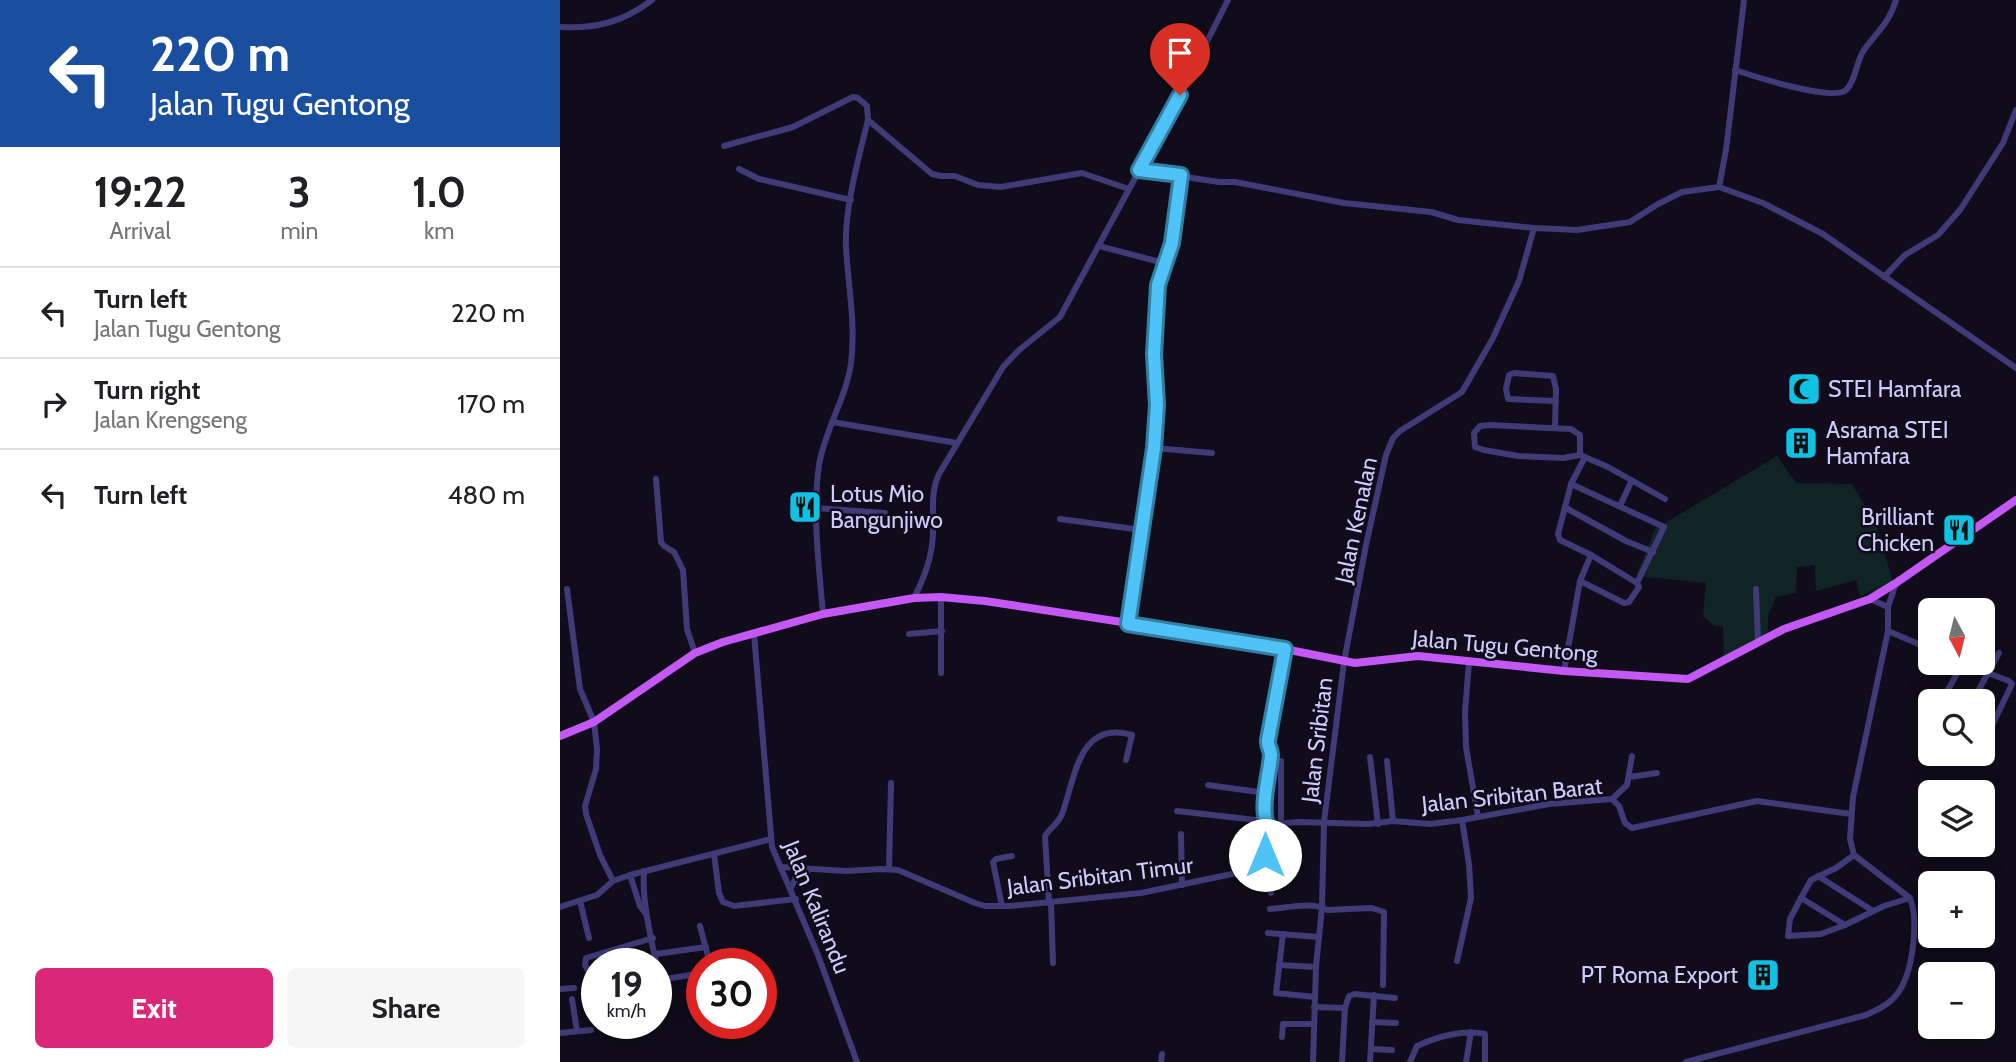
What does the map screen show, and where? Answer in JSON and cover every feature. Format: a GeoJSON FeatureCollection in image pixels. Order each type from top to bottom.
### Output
{"type":"FeatureCollection","features":[{"type":"Feature","properties":{"kind":"main road","name":"Jalan Tugu Gentong"},"geometry":{"type":"LineString","coordinates":[[560,736],[578,731],[695,653],[723,642],[823,614],[914,598],[941,597],[985,601],[1285,649],[1345,662],[1366,663],[1400,656],[1418,656],[1688,680],[1784,629],[1870,598],[2016,500]]}},
{"type":"Feature","properties":{"kind":"street"},"geometry":{"type":"LineString","coordinates":[[560,27],[605,25],[635,12],[652,0]]}},
{"type":"Feature","properties":{"kind":"street"},"geometry":{"type":"LineString","coordinates":[[914,598],[930,559],[934,484],[1003,367],[1018,351],[1060,317],[1228,0]]}},
{"type":"Feature","properties":{"kind":"street"},"geometry":{"type":"LineString","coordinates":[[1719,187],[1744,0]]}},
{"type":"Feature","properties":{"kind":"street"},"geometry":{"type":"LineString","coordinates":[[1735,70],[1792,87],[1842,93],[1849,88],[1864,50],[1890,18],[1896,0]]}},
{"type":"Feature","properties":{"kind":"street"},"geometry":{"type":"LineString","coordinates":[[724,146],[793,127],[853,97],[865,103],[869,112],[846,245],[854,325],[847,385],[819,465],[816,508],[823,614]]}},
{"type":"Feature","properties":{"kind":"street"},"geometry":{"type":"LineString","coordinates":[[1884,277],[1905,255],[1938,235],[1961,210],[2003,143],[2016,110]]}},
{"type":"Feature","properties":{"kind":"street"},"geometry":{"type":"LineString","coordinates":[[868,121],[932,173],[941,176],[955,176],[978,185],[1001,187],[1049,181],[1082,173],[1129,189]]}},
{"type":"Feature","properties":{"kind":"street"},"geometry":{"type":"LineString","coordinates":[[739,169],[758,179],[852,200]]}},
{"type":"Feature","properties":{"kind":"street"},"geometry":{"type":"LineString","coordinates":[[1139,170],[1258,185],[1285,193],[1344,203],[1431,212],[1458,220],[1577,230],[1616,226],[1637,219],[1682,192],[1719,187],[1763,203],[1823,234],[2016,368]]}},
{"type":"Feature","properties":{"kind":"street"},"geometry":{"type":"LineString","coordinates":[[1128,624],[1154,448],[1157,405],[1154,354],[1158,285],[1172,243],[1181,175]]}},
{"type":"Feature","properties":{"kind":"street","name":"Jalan Kenalan"},"geometry":{"type":"LineString","coordinates":[[1345,662],[1367,536],[1390,444],[1400,431],[1462,392],[1493,338],[1520,281],[1534,228]]}},
{"type":"Feature","properties":{"kind":"street"},"geometry":{"type":"LineString","coordinates":[[1099,246],[1164,262]]}},
{"type":"Feature","properties":{"kind":"street"},"geometry":{"type":"LineString","coordinates":[[1555,401],[1508,398],[1506,389],[1509,375],[1551,375],[1555,383],[1555,401],[1555,428]]}},
{"type":"Feature","properties":{"kind":"street"},"geometry":{"type":"LineString","coordinates":[[832,422],[957,443]]}},
{"type":"Feature","properties":{"kind":"street"},"geometry":{"type":"LineString","coordinates":[[1637,583],[1559,538],[1571,484],[1582,456],[1578,432],[1555,428],[1480,426],[1475,430],[1476,448],[1518,456],[1582,456],[1608,467],[1665,499]]}},
{"type":"Feature","properties":{"kind":"street"},"geometry":{"type":"LineString","coordinates":[[1154,448],[1212,453]]}},
{"type":"Feature","properties":{"kind":"street"},"geometry":{"type":"LineString","coordinates":[[656,480],[661,539],[664,546],[679,559],[683,570],[687,629],[695,653]]}},
{"type":"Feature","properties":{"kind":"street"},"geometry":{"type":"LineString","coordinates":[[1620,506],[1631,482]]}},
{"type":"Feature","properties":{"kind":"street"},"geometry":{"type":"LineString","coordinates":[[1571,484],[1663,525],[1654,552],[1637,583],[1639,587],[1628,603],[1580,581]]}},
{"type":"Feature","properties":{"kind":"street"},"geometry":{"type":"LineString","coordinates":[[816,508],[885,513]]}},
{"type":"Feature","properties":{"kind":"street"},"geometry":{"type":"LineString","coordinates":[[1566,509],[1626,541],[1654,552]]}},
{"type":"Feature","properties":{"kind":"street"},"geometry":{"type":"LineString","coordinates":[[1060,519],[1142,530]]}},
{"type":"Feature","properties":{"kind":"street"},"geometry":{"type":"LineString","coordinates":[[1564,671],[1580,581],[1591,555]]}},
{"type":"Feature","properties":{"kind":"street"},"geometry":{"type":"LineString","coordinates":[[1685,1062],[1866,1015],[1890,1001],[1899,992],[1913,949],[1914,909],[1910,898],[1854,855],[1850,839],[1869,712],[1888,631],[1888,607],[1896,583]]}},
{"type":"Feature","properties":{"kind":"street"},"geometry":{"type":"LineString","coordinates":[[567,589],[580,689],[593,722],[597,758],[585,809],[600,855],[613,881]]}},
{"type":"Feature","properties":{"kind":"street"},"geometry":{"type":"LineString","coordinates":[[1756,589],[1758,642]]}},
{"type":"Feature","properties":{"kind":"street"},"geometry":{"type":"LineString","coordinates":[[941,597],[941,673]]}},
{"type":"Feature","properties":{"kind":"street"},"geometry":{"type":"LineString","coordinates":[[1870,598],[1888,607]]}},
{"type":"Feature","properties":{"kind":"street"},"geometry":{"type":"LineString","coordinates":[[909,634],[942,631]]}},
{"type":"Feature","properties":{"kind":"street"},"geometry":{"type":"LineString","coordinates":[[1888,631],[1918,644]]}},
{"type":"Feature","properties":{"kind":"street","name":"Jalan Kalirandu"},"geometry":{"type":"LineString","coordinates":[[754,634],[771,839],[857,1062]]}},
{"type":"Feature","properties":{"kind":"street"},"geometry":{"type":"LineString","coordinates":[[1271,893],[1265,857],[1266,793],[1271,754],[1268,740],[1285,649]]}},
{"type":"Feature","properties":{"kind":"street"},"geometry":{"type":"LineString","coordinates":[[1995,660],[2000,653]]}},
{"type":"Feature","properties":{"kind":"street","name":"Jalan Sribitan"},"geometry":{"type":"LineString","coordinates":[[1313,1062],[1324,822],[1345,662]]}},
{"type":"Feature","properties":{"kind":"street"},"geometry":{"type":"LineString","coordinates":[[1469,662],[1465,712],[1466,747],[1478,817]]}},
{"type":"Feature","properties":{"kind":"street"},"geometry":{"type":"LineString","coordinates":[[1995,675],[2008,681],[2012,687],[1995,720]]}},
{"type":"Feature","properties":{"kind":"street"},"geometry":{"type":"LineString","coordinates":[[1053,963],[1045,836],[1062,814],[1076,765],[1090,743],[1101,736],[1115,733],[1132,735],[1126,760]]}},
{"type":"Feature","properties":{"kind":"street"},"geometry":{"type":"LineString","coordinates":[[1612,799],[1622,792],[1629,777],[1632,756]]}},
{"type":"Feature","properties":{"kind":"street"},"geometry":{"type":"LineString","coordinates":[[1370,757],[1378,824]]}},
{"type":"Feature","properties":{"kind":"street"},"geometry":{"type":"LineString","coordinates":[[1280,761],[1281,823]]}},
{"type":"Feature","properties":{"kind":"street"},"geometry":{"type":"LineString","coordinates":[[1387,761],[1394,821]]}},
{"type":"Feature","properties":{"kind":"street"},"geometry":{"type":"LineString","coordinates":[[1629,777],[1657,773]]}},
{"type":"Feature","properties":{"kind":"street"},"geometry":{"type":"LineString","coordinates":[[1267,777],[1280,778]]}},
{"type":"Feature","properties":{"kind":"street"},"geometry":{"type":"LineString","coordinates":[[889,869],[891,783]]}},
{"type":"Feature","properties":{"kind":"street"},"geometry":{"type":"LineString","coordinates":[[1208,785],[1266,793]]}},
{"type":"Feature","properties":{"kind":"street","name":"Jalan Sribitan Barat"},"geometry":{"type":"LineString","coordinates":[[1324,822],[1378,824],[1394,821],[1430,824],[1549,804],[1612,799],[1619,806],[1625,823],[1632,828],[1757,801],[1852,814]]}},
{"type":"Feature","properties":{"kind":"street"},"geometry":{"type":"LineString","coordinates":[[1177,811],[1267,824],[1324,822]]}},
{"type":"Feature","properties":{"kind":"street"},"geometry":{"type":"LineString","coordinates":[[1457,961],[1471,898],[1462,820]]}},
{"type":"Feature","properties":{"kind":"street"},"geometry":{"type":"LineString","coordinates":[[1181,834],[1182,885]]}},
{"type":"Feature","properties":{"kind":"street"},"geometry":{"type":"LineString","coordinates":[[560,907],[603,891],[613,881],[631,875],[771,839]]}},
{"type":"Feature","properties":{"kind":"street"},"geometry":{"type":"LineString","coordinates":[[714,854],[719,893],[723,902],[734,906],[796,899]]}},
{"type":"Feature","properties":{"kind":"street"},"geometry":{"type":"LineString","coordinates":[[1854,855],[1836,868],[1811,880],[1790,919],[1788,936],[1821,934],[1910,898]]}},
{"type":"Feature","properties":{"kind":"street"},"geometry":{"type":"LineString","coordinates":[[1002,906],[993,862],[1012,856]]}},
{"type":"Feature","properties":{"kind":"street","name":"Jalan Sribitan Timur"},"geometry":{"type":"LineString","coordinates":[[781,867],[846,871],[889,869],[909,873],[985,906],[1002,906],[1050,903],[1182,885],[1251,870],[1265,857]]}},
{"type":"Feature","properties":{"kind":"street"},"geometry":{"type":"LineString","coordinates":[[791,888],[796,877],[810,869]]}},
{"type":"Feature","properties":{"kind":"street"},"geometry":{"type":"LineString","coordinates":[[644,871],[647,916],[655,948]]}},
{"type":"Feature","properties":{"kind":"street"},"geometry":{"type":"LineString","coordinates":[[631,875],[640,906],[647,916]]}},
{"type":"Feature","properties":{"kind":"street"},"geometry":{"type":"LineString","coordinates":[[1818,876],[1873,911]]}},
{"type":"Feature","properties":{"kind":"street"},"geometry":{"type":"LineString","coordinates":[[1801,898],[1845,925]]}},
{"type":"Feature","properties":{"kind":"street"},"geometry":{"type":"LineString","coordinates":[[580,901],[589,938]]}},
{"type":"Feature","properties":{"kind":"street"},"geometry":{"type":"LineString","coordinates":[[1270,909],[1372,908],[1384,912],[1383,985]]}},
{"type":"Feature","properties":{"kind":"street"},"geometry":{"type":"LineString","coordinates":[[672,952],[706,947],[700,926]]}},
{"type":"Feature","properties":{"kind":"street"},"geometry":{"type":"LineString","coordinates":[[1268,933],[1318,937]]}},
{"type":"Feature","properties":{"kind":"street"},"geometry":{"type":"LineString","coordinates":[[1283,934],[1276,993],[1315,997]]}},
{"type":"Feature","properties":{"kind":"street"},"geometry":{"type":"LineString","coordinates":[[620,948],[653,938]]}},
{"type":"Feature","properties":{"kind":"street"},"geometry":{"type":"LineString","coordinates":[[1279,965],[1316,967]]}},
{"type":"Feature","properties":{"kind":"street"},"geometry":{"type":"LineString","coordinates":[[560,989],[574,988]]}},
{"type":"Feature","properties":{"kind":"street"},"geometry":{"type":"LineString","coordinates":[[1342,1062],[1345,1008],[1349,996],[1352,994],[1395,998]]}},
{"type":"Feature","properties":{"kind":"street"},"geometry":{"type":"LineString","coordinates":[[1370,1062],[1374,995]]}},
{"type":"Feature","properties":{"kind":"street"},"geometry":{"type":"LineString","coordinates":[[572,999],[577,1031]]}},
{"type":"Feature","properties":{"kind":"street"},"geometry":{"type":"LineString","coordinates":[[1314,1006],[1345,1008]]}},
{"type":"Feature","properties":{"kind":"street"},"geometry":{"type":"LineString","coordinates":[[1373,1022],[1396,1023]]}},
{"type":"Feature","properties":{"kind":"street"},"geometry":{"type":"LineString","coordinates":[[1282,1037],[1283,1024],[1314,1024]]}},
{"type":"Feature","properties":{"kind":"street"},"geometry":{"type":"LineString","coordinates":[[560,1033],[581,1031]]}},
{"type":"Feature","properties":{"kind":"street"},"geometry":{"type":"LineString","coordinates":[[1469,1061],[1471,1032]]}},
{"type":"Feature","properties":{"kind":"street"},"geometry":{"type":"LineString","coordinates":[[1410,1062],[1417,1045],[1471,1032],[1485,1034],[1485,1062]]}},
{"type":"Feature","properties":{"kind":"street"},"geometry":{"type":"LineString","coordinates":[[1371,1049],[1392,1050]]}},
{"type":"Feature","properties":{"kind":"street"},"geometry":{"type":"LineString","coordinates":[[1160,1062],[1162,1054]]}},
{"type":"Feature","properties":{"kind":"green space"},"geometry":{"type":"Polygon","coordinates":[[[1777,456],[1796,483],[1852,484],[1876,525],[1893,582],[1866,596],[1879,586],[1860,597],[1856,580],[1816,591],[1815,565],[1797,567],[1796,593],[1776,597],[1768,616],[1768,635],[1724,658],[1723,626],[1714,626],[1703,616],[1706,583],[1636,576],[1655,529],[1777,456]]]}},
{"type":"Feature","properties":{"kind":"place","name":"STEI Hamfara"},"geometry":{"type":"Point","coordinates":[1804,389]}},
{"type":"Feature","properties":{"kind":"place","name":"Asrama STEI Hamfara"},"geometry":{"type":"Point","coordinates":[1801,443]}},
{"type":"Feature","properties":{"kind":"place","name":"Lotus Mio Bangunjiwo"},"geometry":{"type":"Point","coordinates":[805,507]}},
{"type":"Feature","properties":{"kind":"place","name":"Brilliant Chicken"},"geometry":{"type":"Point","coordinates":[1959,530]}},
{"type":"Feature","properties":{"kind":"place","name":"PT Roma Export"},"geometry":{"type":"Point","coordinates":[1763,975]}},
{"type":"Feature","properties":{"kind":"route"},"geometry":{"type":"LineString","coordinates":[[1180,95],[1139,170],[1181,175],[1172,243],[1159,276],[1154,354],[1157,405],[1154,448],[1128,624],[1285,649],[1275,691],[1268,740],[1271,754],[1266,793],[1265,821],[1269,826],[1266,830],[1265,855]]}}]}
